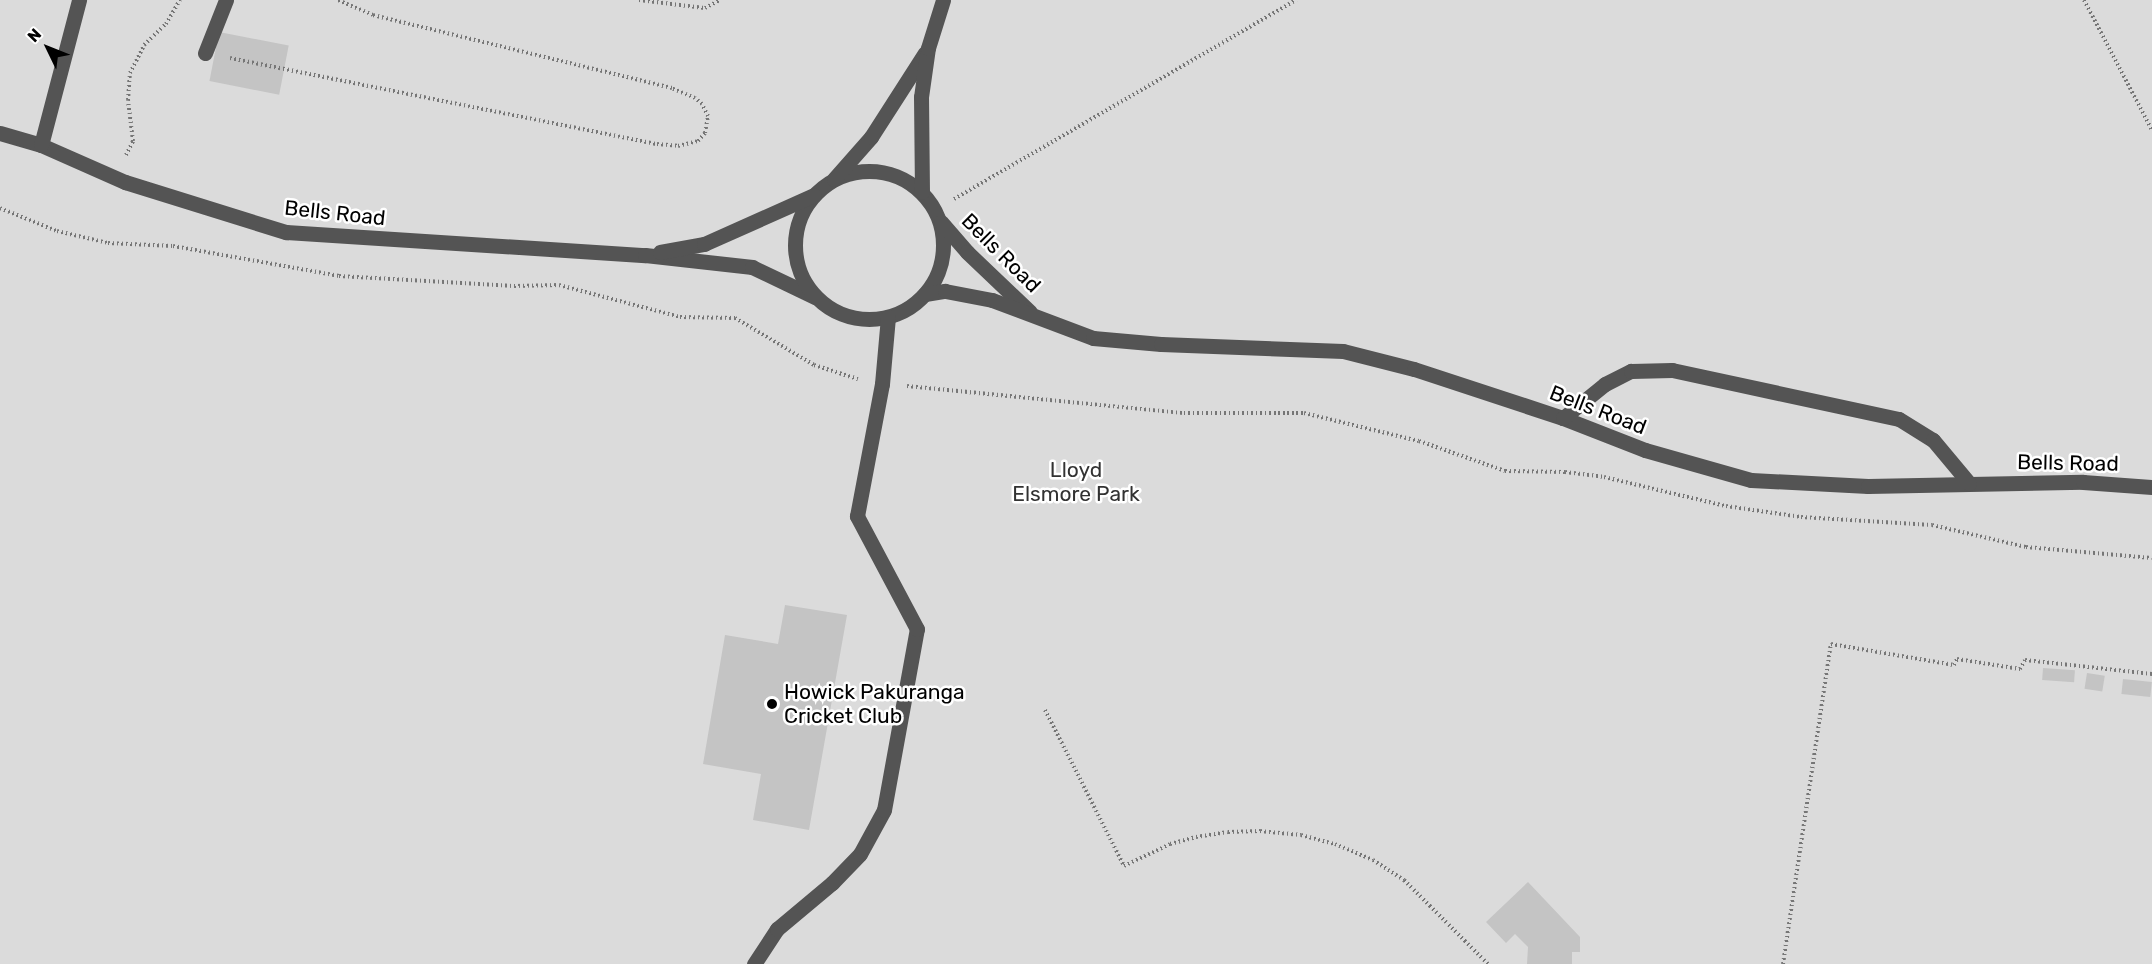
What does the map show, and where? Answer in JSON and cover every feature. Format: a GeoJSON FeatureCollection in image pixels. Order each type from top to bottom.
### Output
{"type":"FeatureCollection","features":[{"type":"Feature","properties":{"kind":"street"},"geometry":{"type":"LineString","coordinates":[[41,145],[79,0]]}},
{"type":"Feature","properties":{"kind":"street"},"geometry":{"type":"LineString","coordinates":[[205,53],[226,0]]}},
{"type":"Feature","properties":{"kind":"street"},"geometry":{"type":"LineString","coordinates":[[922,192],[921,97],[928,48],[943,0]]}},
{"type":"Feature","properties":{"kind":"street"},"geometry":{"type":"LineString","coordinates":[[834,179],[858,171],[884,172],[904,179],[922,192],[936,214],[942,232],[942,255],[937,275],[925,294],[908,308],[888,317],[868,320],[831,309],[815,297],[796,260],[795,236],[801,214],[814,195],[834,179],[871,137],[928,48]]}},
{"type":"Feature","properties":{"kind":"street","name":"Bells Road"},"geometry":{"type":"LineString","coordinates":[[0,133],[41,145],[115,178],[286,232],[645,255],[752,267],[815,297]]}},
{"type":"Feature","properties":{"kind":"street","name":"Bells Road"},"geometry":{"type":"LineString","coordinates":[[645,255],[704,243],[814,195]]}},
{"type":"Feature","properties":{"kind":"street","name":"Bells Road"},"geometry":{"type":"LineString","coordinates":[[936,214],[967,252],[1036,318]]}},
{"type":"Feature","properties":{"kind":"street","name":"Bells Road"},"geometry":{"type":"LineString","coordinates":[[925,294],[945,291],[992,300],[1093,338],[1161,344],[1344,351],[1414,369],[1563,418],[1645,450],[1751,480],[1868,486],[2083,482],[2152,487]]}},
{"type":"Feature","properties":{"kind":"street"},"geometry":{"type":"LineString","coordinates":[[754,964],[777,929],[832,883],[860,854],[884,810],[917,629],[856,516],[882,384],[888,317]]}},
{"type":"Feature","properties":{"kind":"street"},"geometry":{"type":"LineString","coordinates":[[1563,418],[1605,384],[1631,371],[1672,370],[1899,419],[1933,440],[1969,483]]}},
{"type":"Feature","properties":{"kind":"path"},"geometry":{"type":"LineString","coordinates":[[115,178],[133,141],[128,100],[130,73],[144,45],[166,24],[180,0]]}},
{"type":"Feature","properties":{"kind":"path"},"geometry":{"type":"LineString","coordinates":[[205,53],[657,144],[678,146],[698,141],[705,133],[708,116],[702,104],[695,98],[672,88],[373,15],[337,0]]}},
{"type":"Feature","properties":{"kind":"path"},"geometry":{"type":"LineString","coordinates":[[639,0],[705,8],[720,0]]}},
{"type":"Feature","properties":{"kind":"path"},"geometry":{"type":"LineString","coordinates":[[936,214],[1296,0]]}},
{"type":"Feature","properties":{"kind":"path"},"geometry":{"type":"LineString","coordinates":[[2084,0],[2152,130]]}},
{"type":"Feature","properties":{"kind":"path"},"geometry":{"type":"LineString","coordinates":[[0,208],[57,231],[108,243],[173,246],[339,276],[514,286],[559,285],[680,317],[735,318],[814,365],[839,375],[882,384],[1184,412],[1304,413],[1419,441],[1505,471],[1565,472],[1604,477],[1748,509],[1801,517],[1932,525],[2026,547],[2152,558]]}},
{"type":"Feature","properties":{"kind":"path"},"geometry":{"type":"LineString","coordinates":[[1783,964],[1831,644],[1954,665],[1957,659],[2020,669],[2025,660],[2152,674]]}},
{"type":"Feature","properties":{"kind":"path"},"geometry":{"type":"LineString","coordinates":[[1045,710],[1124,866],[1170,844],[1228,832],[1260,831],[1301,835],[1335,844],[1373,860],[1404,880],[1488,964]]}},
{"type":"Feature","properties":{"kind":"green space","name":"Lloyd Elsmore Park"},"geometry":{"type":"Polygon","coordinates":[[[0,0],[2152,0],[2152,964],[0,964],[0,0]]]}},
{"type":"Feature","properties":{"kind":"building"},"geometry":{"type":"Polygon","coordinates":[[[219,32],[289,46],[279,95],[209,81],[219,32]]]}},
{"type":"Feature","properties":{"kind":"building","name":"Howick Pakuranga Cricket Club"},"geometry":{"type":"Polygon","coordinates":[[[785,605],[847,615],[809,830],[753,820],[761,774],[703,764],[725,635],[778,644],[785,605]]]}},
{"type":"Feature","properties":{"kind":"building"},"geometry":{"type":"Polygon","coordinates":[[[2043,668],[2075,670],[2074,682],[2042,680],[2043,668]]]}},
{"type":"Feature","properties":{"kind":"building"},"geometry":{"type":"Polygon","coordinates":[[[2087,673],[2105,676],[2102,692],[2084,689],[2087,673]]]}},
{"type":"Feature","properties":{"kind":"building"},"geometry":{"type":"Polygon","coordinates":[[[2123,679],[2152,682],[2150,697],[2121,694],[2123,679]]]}},
{"type":"Feature","properties":{"kind":"building"},"geometry":{"type":"Polygon","coordinates":[[[1528,882],[1580,937],[1580,952],[1572,952],[1572,964],[1527,964],[1528,947],[1515,934],[1506,943],[1486,922],[1528,882]]]}},
{"type":"Feature","properties":{"kind":"place","name":"Howick Pakuranga Cricket Club"},"geometry":{"type":"Point","coordinates":[772,704]}}]}
